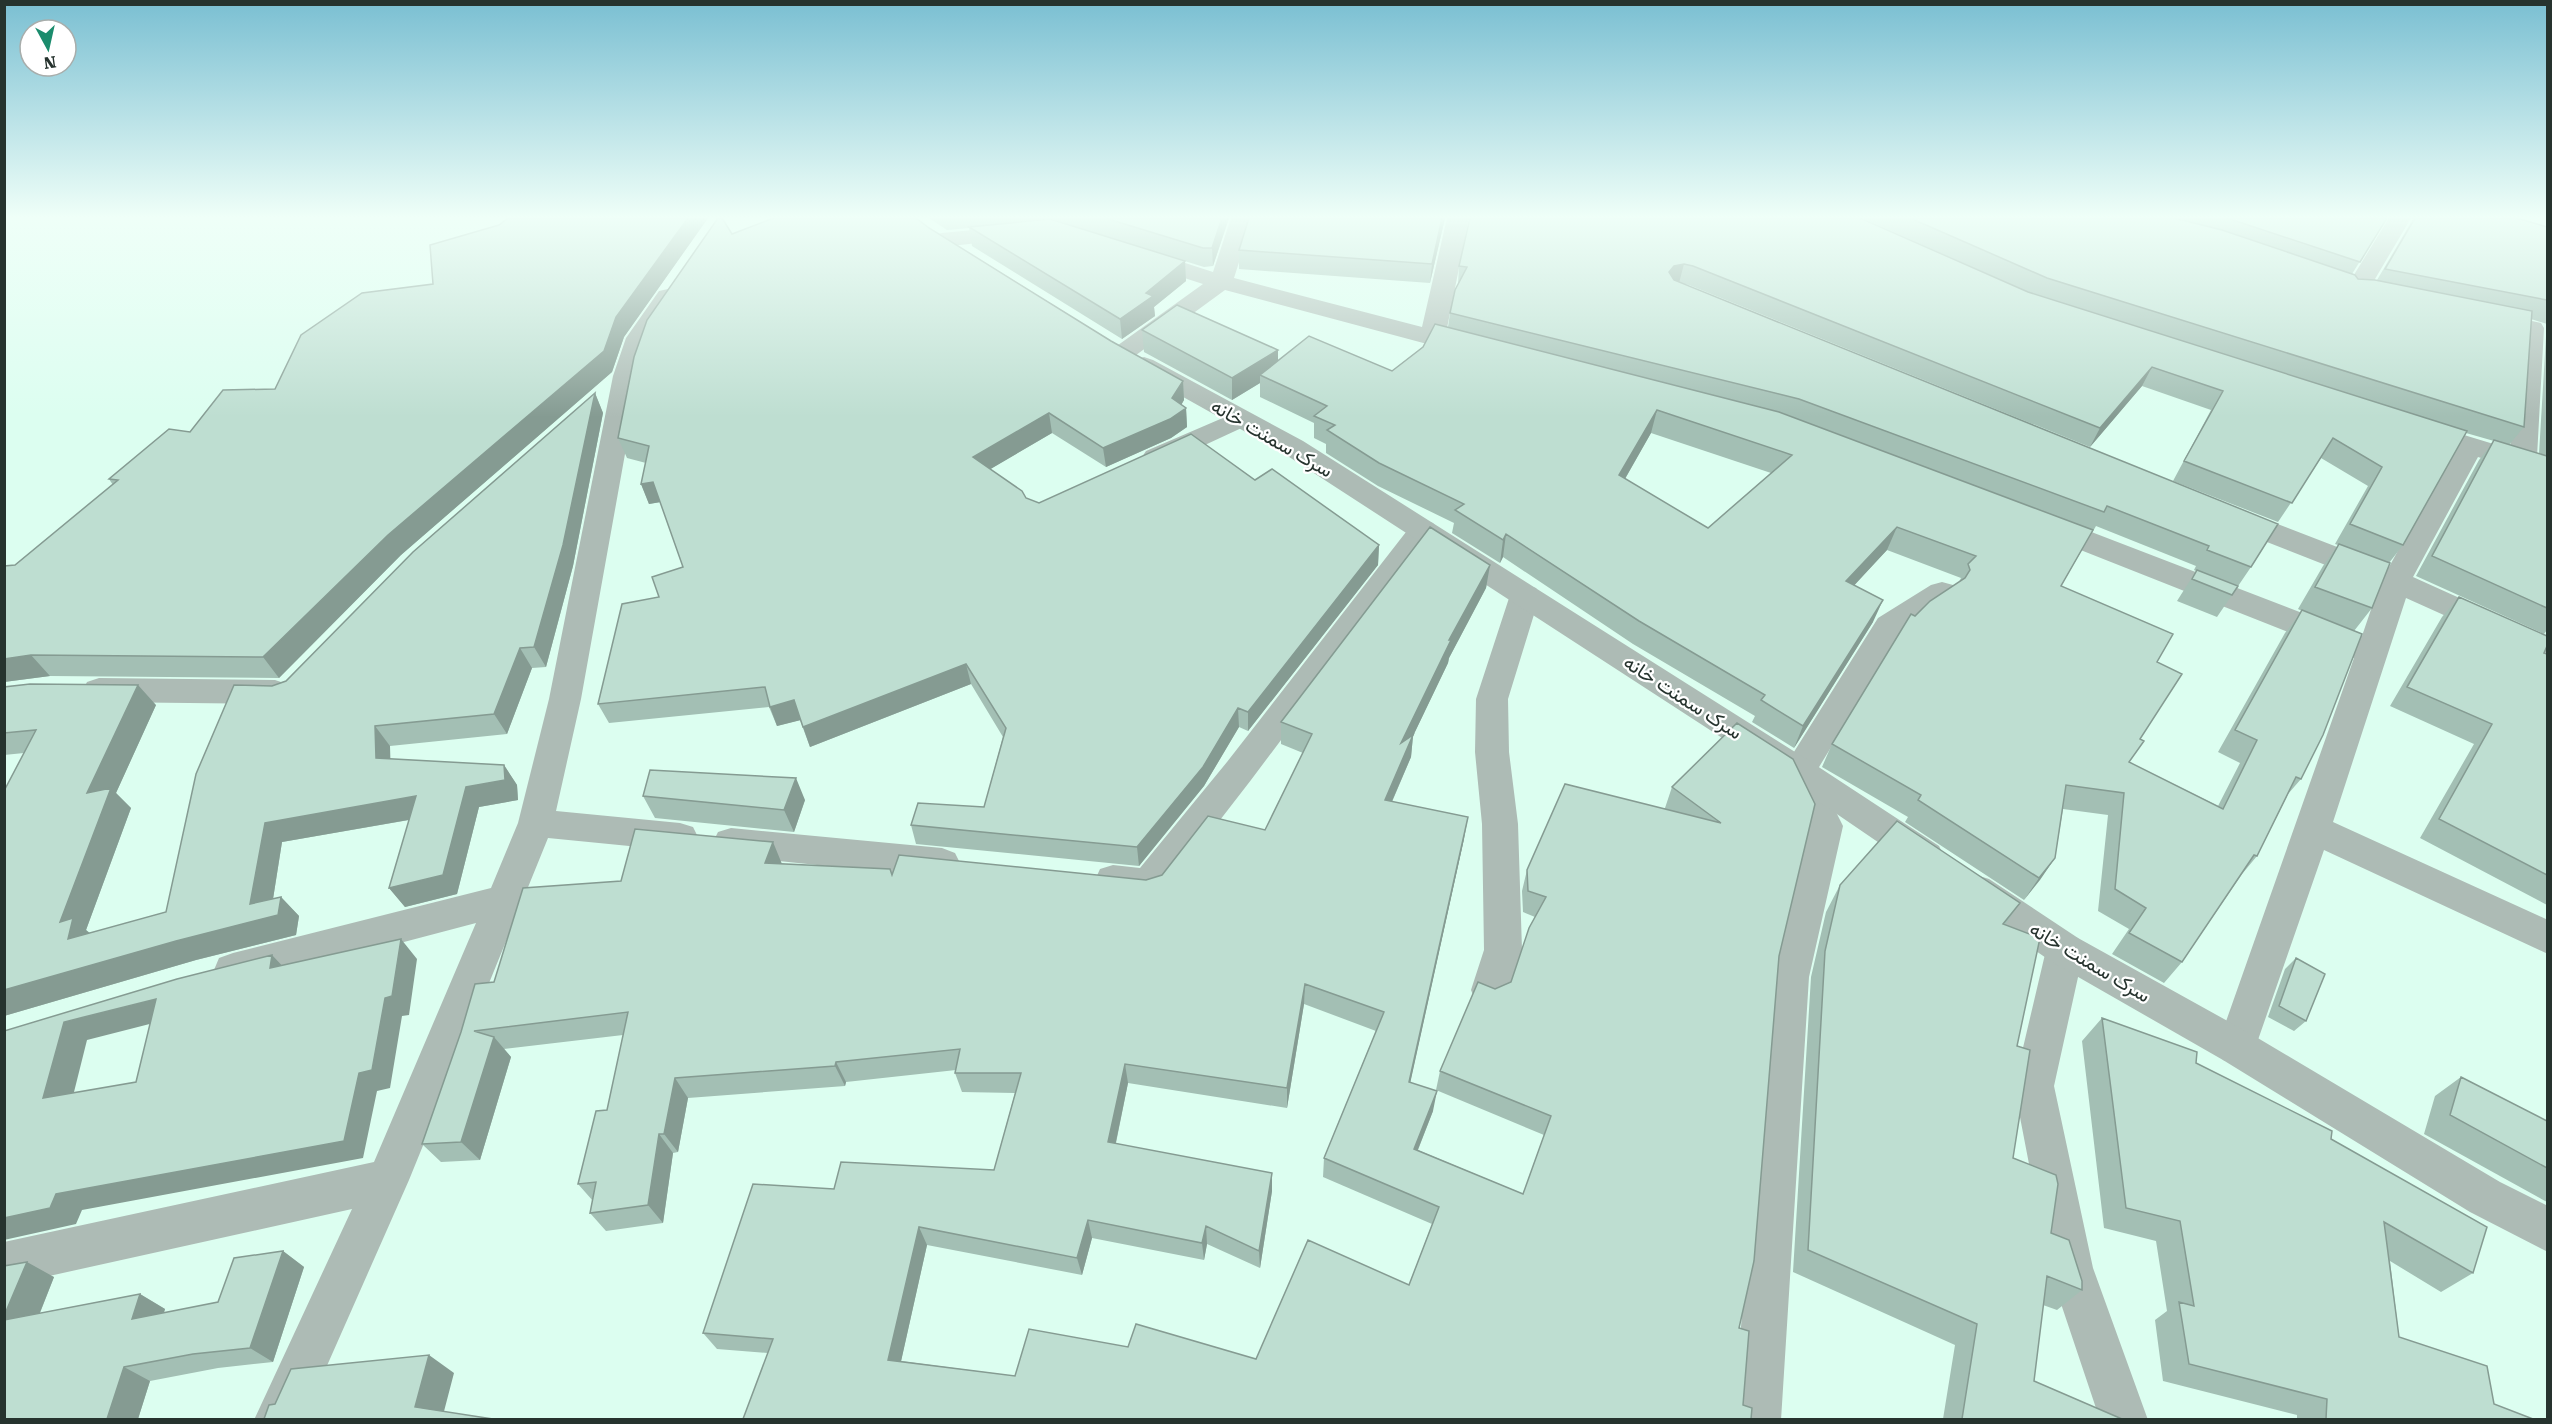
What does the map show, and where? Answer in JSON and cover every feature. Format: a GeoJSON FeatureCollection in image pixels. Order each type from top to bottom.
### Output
{"type":"FeatureCollection","features":[{"type":"Feature","properties":{"kind":"street"},"geometry":{"type":"LineString","coordinates":[[278,1419],[388,1180],[536,823],[565,699],[626,376],[639,338],[676,284]]}},
{"type":"Feature","properties":{"kind":"street","name":"سرک سمنت خانه"},"geometry":{"type":"LineString","coordinates":[[1217,284],[1113,346],[1239,419],[1293,447],[1799,771],[2065,950],[2237,1047],[2485,1197],[2547,1230]]}},
{"type":"Feature","properties":{"kind":"street"},"geometry":{"type":"LineString","coordinates":[[1230,284],[1500,355]]}},
{"type":"Feature","properties":{"kind":"street"},"geometry":{"type":"LineString","coordinates":[[1432,338],[1444,284]]}},
{"type":"Feature","properties":{"kind":"street"},"geometry":{"type":"LineString","coordinates":[[2356,291],[2360,284]]}},
{"type":"Feature","properties":{"kind":"street"},"geometry":{"type":"LineString","coordinates":[[2391,420],[2535,466],[2532,328]]}},
{"type":"Feature","properties":{"kind":"street"},"geometry":{"type":"LineString","coordinates":[[590,407],[626,376]]}},
{"type":"Feature","properties":{"kind":"street"},"geometry":{"type":"LineString","coordinates":[[1135,466],[1239,419]]}},
{"type":"Feature","properties":{"kind":"street"},"geometry":{"type":"LineString","coordinates":[[2237,1047],[2396,581],[2470,446]]}},
{"type":"Feature","properties":{"kind":"street"},"geometry":{"type":"LineString","coordinates":[[2202,506],[2396,581],[2547,651]]}},
{"type":"Feature","properties":{"kind":"street"},"geometry":{"type":"LineString","coordinates":[[2025,517],[2373,653]]}},
{"type":"Feature","properties":{"kind":"street"},"geometry":{"type":"LineString","coordinates":[[1079,877],[1149,884],[1239,771],[1423,530]]}},
{"type":"Feature","properties":{"kind":"street"},"geometry":{"type":"LineString","coordinates":[[1757,1419],[1790,977],[1825,826],[1799,771],[1889,626],[1942,592]]}},
{"type":"Feature","properties":{"kind":"street"},"geometry":{"type":"LineString","coordinates":[[1490,990],[1503,950],[1500,824],[1492,752],[1492,699],[1525,595]]}},
{"type":"Feature","properties":{"kind":"street"},"geometry":{"type":"LineString","coordinates":[[74,690],[288,692],[296,684]]}},
{"type":"Feature","properties":{"kind":"street"},"geometry":{"type":"LineString","coordinates":[[536,823],[972,866]]}},
{"type":"Feature","properties":{"kind":"street"},"geometry":{"type":"LineString","coordinates":[[2313,829],[2547,938]]}},
{"type":"Feature","properties":{"kind":"street"},"geometry":{"type":"LineString","coordinates":[[197,979],[505,900]]}},
{"type":"Feature","properties":{"kind":"street"},"geometry":{"type":"LineString","coordinates":[[2065,950],[2034,1086],[2071,1268],[2124,1419]]}},
{"type":"Feature","properties":{"kind":"street"},"geometry":{"type":"LineString","coordinates":[[4,1264],[388,1180]]}},
{"type":"Feature","properties":{"kind":"building"},"geometry":{"type":"Polygon","coordinates":[[[429,284],[640,284],[616,317],[604,351],[388,535],[263,657],[31,655],[4,659],[4,566],[15,565],[118,480],[109,479],[169,429],[190,432],[223,390],[275,389],[301,335],[362,293],[429,284]]]}},
{"type":"Feature","properties":{"kind":"building"},"geometry":{"type":"Polygon","coordinates":[[[672,284],[1020,284],[1111,341],[1183,381],[1172,398],[1186,408],[1170,419],[1103,448],[1049,413],[973,457],[1022,491],[1026,498],[1039,503],[1191,434],[1255,480],[1272,469],[1379,545],[1248,712],[1238,708],[1203,767],[1137,847],[911,825],[918,803],[984,807],[1006,728],[966,664],[803,727],[794,700],[770,707],[765,687],[598,704],[622,604],[659,597],[652,577],[683,567],[653,482],[641,484],[649,446],[618,438],[634,357],[647,320],[672,284]]]}},
{"type":"Feature","properties":{"kind":"building"},"geometry":{"type":"Polygon","coordinates":[[[1063,284],[1156,284],[1146,293],[1153,296],[1120,319],[1063,284]]]}},
{"type":"Feature","properties":{"kind":"building"},"geometry":{"type":"Polygon","coordinates":[[[1458,284],[1685,284],[2278,524],[2251,567],[2207,550],[2209,546],[2107,506],[2104,512],[1799,399],[1450,313],[1458,284]]]}},
{"type":"Feature","properties":{"kind":"building"},"geometry":{"type":"Polygon","coordinates":[[[1739,284],[2011,284],[2028,292],[2467,431],[2403,545],[2350,524],[2382,467],[2333,438],[2292,503],[2184,461],[2223,391],[2152,367],[2100,428],[1739,284]]]}},
{"type":"Feature","properties":{"kind":"building"},"geometry":{"type":"Polygon","coordinates":[[[2068,284],[2398,284],[2532,311],[2524,427],[2068,284]]]}},
{"type":"Feature","properties":{"kind":"building"},"geometry":{"type":"Polygon","coordinates":[[[2466,284],[2547,284],[2547,300],[2466,284]]]}},
{"type":"Feature","properties":{"kind":"building"},"geometry":{"type":"Polygon","coordinates":[[[1177,305],[1278,350],[1232,378],[1142,330],[1177,305]]]}},
{"type":"Feature","properties":{"kind":"building"},"geometry":{"type":"Polygon","coordinates":[[[1435,324],[1779,412],[2093,530],[2061,586],[2173,634],[2157,662],[2182,674],[2140,739],[2144,741],[2129,762],[2223,809],[2257,740],[2235,730],[2302,610],[2362,634],[2323,735],[2301,779],[2296,777],[2257,856],[2254,855],[2182,962],[2129,933],[2146,908],[2115,889],[2124,793],[2066,785],[2055,858],[2039,878],[1918,800],[1921,795],[1832,744],[1911,614],[1915,616],[1930,601],[1965,578],[1970,570],[1968,564],[1976,556],[1897,527],[1846,581],[1883,600],[1803,726],[1761,700],[1765,695],[1639,621],[1506,534],[1503,540],[1455,510],[1464,504],[1379,463],[1327,430],[1335,425],[1314,416],[1327,406],[1260,375],[1309,336],[1392,371],[1423,347],[1435,324]],[[1657,410],[1619,475],[1708,528],[1792,455],[1657,410]]]}},
{"type":"Feature","properties":{"kind":"building"},"geometry":{"type":"Polygon","coordinates":[[[595,393],[563,545],[534,647],[520,648],[494,714],[375,726],[376,758],[504,765],[505,780],[466,787],[443,875],[389,888],[416,796],[265,823],[250,904],[281,897],[278,915],[176,941],[4,990],[4,791],[36,730],[4,733],[4,687],[30,684],[138,685],[87,793],[111,788],[60,922],[73,918],[68,939],[166,912],[196,774],[234,685],[272,686],[286,681],[413,552],[595,393]]]}},
{"type":"Feature","properties":{"kind":"building"},"geometry":{"type":"Polygon","coordinates":[[[2494,440],[2547,456],[2547,608],[2432,556],[2494,440]]]}},
{"type":"Feature","properties":{"kind":"building"},"geometry":{"type":"Polygon","coordinates":[[[1430,527],[1490,565],[1449,640],[1451,640],[1401,743],[1413,735],[1385,800],[1468,817],[1409,1082],[1437,1091],[1414,1149],[1523,1194],[1551,1116],[1440,1071],[1478,982],[1495,989],[1511,982],[1529,928],[1546,897],[1528,891],[1527,870],[1565,784],[1721,823],[1672,787],[1737,723],[1793,759],[1815,804],[1779,956],[1754,1261],[1739,1328],[1749,1331],[1743,1405],[1752,1408],[1751,1419],[743,1419],[773,1339],[703,1333],[753,1184],[834,1189],[841,1162],[994,1170],[1021,1073],[955,1073],[960,1049],[836,1062],[835,1066],[675,1078],[664,1134],[659,1134],[648,1205],[590,1213],[596,1182],[578,1184],[596,1111],[607,1110],[628,1012],[474,1031],[494,1037],[461,1142],[422,1144],[461,1032],[475,984],[494,982],[523,888],[621,881],[635,829],[773,842],[765,863],[890,869],[892,875],[899,855],[1146,880],[1162,875],[1208,816],[1265,830],[1312,734],[1281,722],[1430,527]],[[1305,984],[1287,1088],[1125,1064],[1108,1142],[1272,1173],[1259,1251],[1206,1226],[1202,1243],[1088,1220],[1077,1258],[919,1227],[888,1360],[1015,1376],[1029,1329],[1128,1347],[1136,1324],[1256,1359],[1308,1240],[1409,1285],[1439,1207],[1324,1158],[1384,1012],[1305,984]]]}},
{"type":"Feature","properties":{"kind":"building"},"geometry":{"type":"Polygon","coordinates":[[[2339,544],[2390,563],[2372,608],[2315,587],[2339,544]]]}},
{"type":"Feature","properties":{"kind":"building"},"geometry":{"type":"Polygon","coordinates":[[[2197,570],[2238,586],[2232,595],[2192,579],[2197,570]]]}},
{"type":"Feature","properties":{"kind":"building"},"geometry":{"type":"Polygon","coordinates":[[[2459,597],[2547,636],[2544,653],[2547,654],[2547,875],[2439,819],[2492,724],[2407,687],[2459,597]]]}},
{"type":"Feature","properties":{"kind":"building"},"geometry":{"type":"Polygon","coordinates":[[[650,770],[796,778],[784,810],[643,796],[650,770]]]}},
{"type":"Feature","properties":{"kind":"building"},"geometry":{"type":"Polygon","coordinates":[[[1897,821],[2020,903],[2003,924],[2040,938],[2017,1046],[2030,1050],[2013,1158],[2056,1175],[2058,1184],[2051,1233],[2069,1240],[2082,1281],[2082,1290],[2047,1276],[2034,1381],[2122,1419],[1962,1419],[1977,1324],[1808,1250],[1825,951],[1840,885],[1897,821]]]}},
{"type":"Feature","properties":{"kind":"building"},"geometry":{"type":"Polygon","coordinates":[[[401,939],[392,996],[385,998],[372,1070],[359,1073],[344,1141],[56,1194],[50,1208],[4,1218],[4,1031],[177,979],[272,955],[270,968],[401,939]],[[156,999],[64,1022],[43,1098],[136,1082],[156,999]]]}},
{"type":"Feature","properties":{"kind":"building"},"geometry":{"type":"Polygon","coordinates":[[[2296,958],[2325,974],[2306,1021],[2279,1006],[2296,958]]]}},
{"type":"Feature","properties":{"kind":"building"},"geometry":{"type":"Polygon","coordinates":[[[2102,1018],[2197,1052],[2196,1063],[2332,1131],[2331,1139],[2487,1227],[2473,1273],[2384,1222],[2399,1337],[2487,1366],[2494,1404],[2533,1419],[2326,1419],[2327,1399],[2189,1364],[2179,1302],[2194,1306],[2180,1221],[2126,1208],[2102,1018]]]}},
{"type":"Feature","properties":{"kind":"building"},"geometry":{"type":"Polygon","coordinates":[[[2461,1077],[2547,1121],[2547,1168],[2450,1115],[2461,1077]]]}},
{"type":"Feature","properties":{"kind":"building"},"geometry":{"type":"Polygon","coordinates":[[[283,1251],[250,1348],[193,1354],[124,1367],[107,1419],[4,1419],[4,1320],[140,1294],[132,1319],[218,1302],[234,1258],[283,1251]]]}},
{"type":"Feature","properties":{"kind":"building"},"geometry":{"type":"Polygon","coordinates":[[[27,1262],[4,1316],[4,1266],[27,1262]]]}},
{"type":"Feature","properties":{"kind":"building"},"geometry":{"type":"Polygon","coordinates":[[[429,1355],[415,1407],[493,1419],[264,1419],[269,1405],[275,1404],[291,1369],[429,1355]]]}}]}
